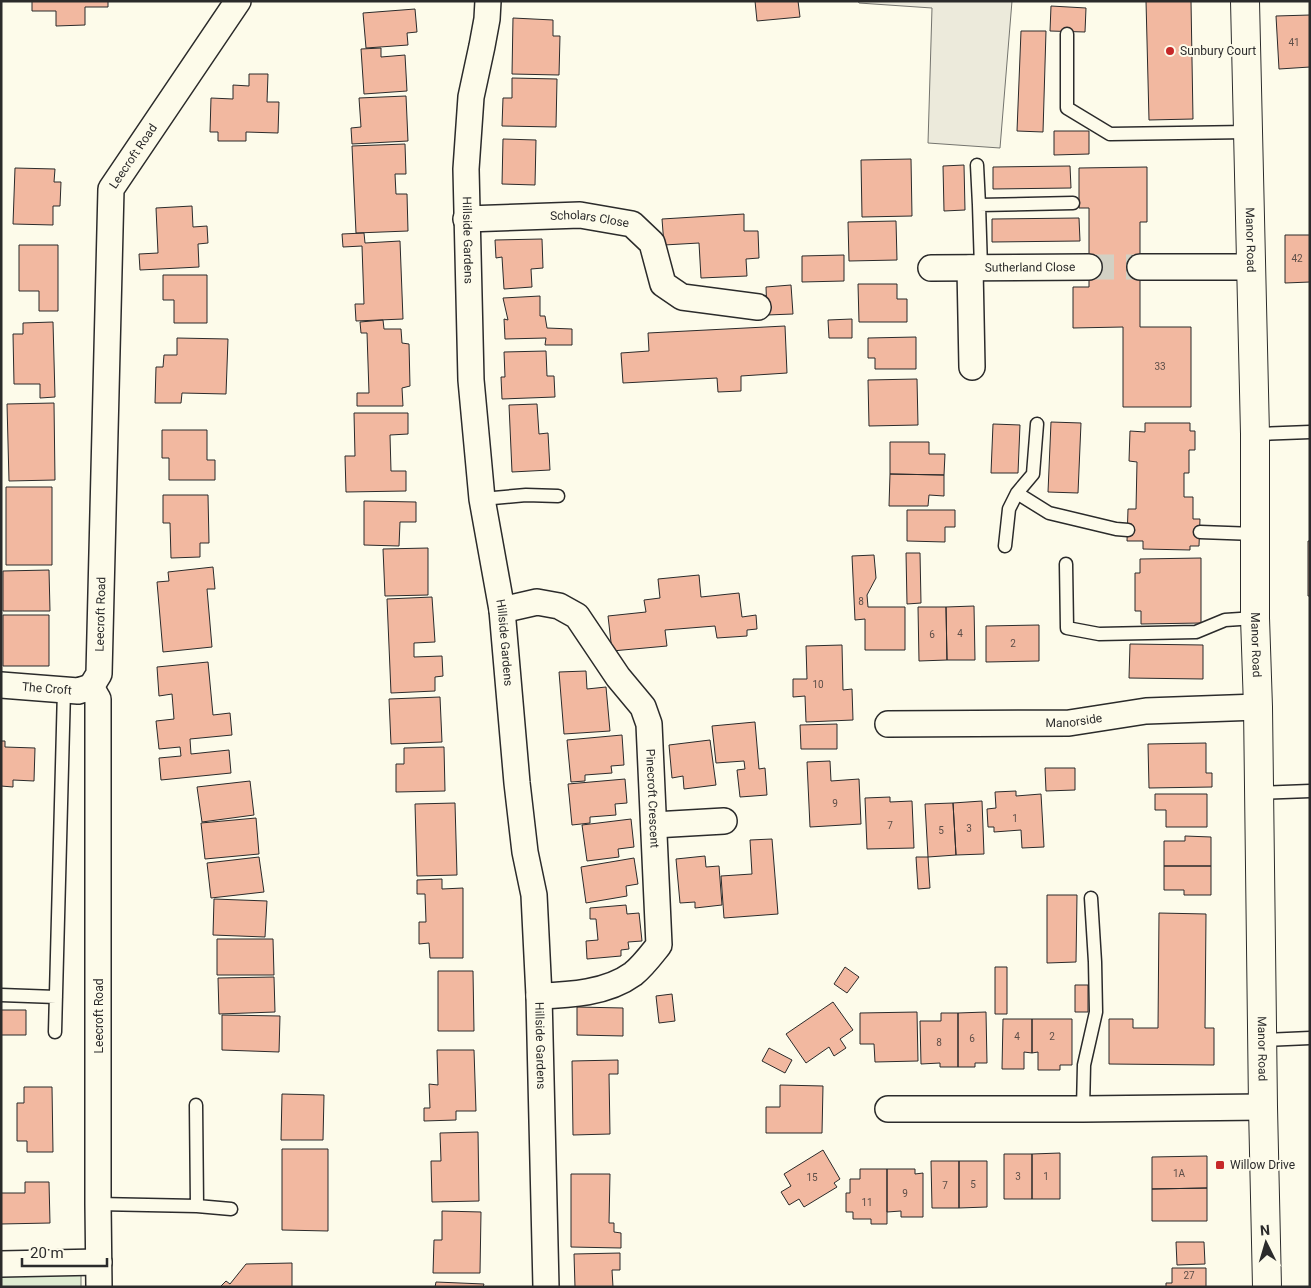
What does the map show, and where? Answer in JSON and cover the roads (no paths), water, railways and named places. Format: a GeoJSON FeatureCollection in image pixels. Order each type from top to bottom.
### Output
{"type":"FeatureCollection","features":[{"type":"Feature","properties":{"kind":"street","name":"Leecroft Road"},"geometry":{"type":"LineString","coordinates":[[99,1287],[98,699],[92,687],[99,674],[111,189],[238,1]]}},
{"type":"Feature","properties":{"kind":"street","name":"Hillside Gardens"},"geometry":{"type":"LineString","coordinates":[[488,1],[482,46],[471,98],[466,168],[471,380],[482,499],[502,610],[525,852],[534,895],[539,996],[546,1287]]}},
{"type":"Feature","properties":{"kind":"street","name":"Manor Road"},"geometry":{"type":"LineString","coordinates":[[1245,1],[1255,434],[1255,618],[1267,1287]]}},
{"type":"Feature","properties":{"kind":"street","name":"Scholars Close"},"geometry":{"type":"LineString","coordinates":[[466,219],[580,215],[632,224],[652,243],[663,284],[682,297],[758,306]]}},
{"type":"Feature","properties":{"kind":"street","name":"Sutherland Close"},"geometry":{"type":"LineString","coordinates":[[931,268],[1089,267]]}},
{"type":"Feature","properties":{"kind":"street"},"geometry":{"type":"LineString","coordinates":[[1140,268],[1251,267]]}},
{"type":"Feature","properties":{"kind":"street","name":"Sutherland Close"},"geometry":{"type":"LineString","coordinates":[[972,367],[976,268]]}},
{"type":"Feature","properties":{"kind":"street","name":"Pinecroft Crescent"},"geometry":{"type":"LineString","coordinates":[[502,610],[537,602],[559,606],[577,616],[618,677],[643,707],[649,724],[659,945],[647,961],[632,975],[608,986],[571,995],[539,996]]}},
{"type":"Feature","properties":{"kind":"street","name":"The Croft"},"geometry":{"type":"LineString","coordinates":[[1,686],[78,691],[92,687]]}},
{"type":"Feature","properties":{"kind":"street","name":"Manorside"},"geometry":{"type":"LineString","coordinates":[[888,724],[1069,723],[1146,711],[1258,707]]}},
{"type":"Feature","properties":{"kind":"street"},"geometry":{"type":"LineString","coordinates":[[654,825],[724,821]]}},
{"type":"Feature","properties":{"kind":"street"},"geometry":{"type":"LineString","coordinates":[[888,1109],[1263,1107]]}},
{"type":"Feature","properties":{"kind":"street"},"geometry":{"type":"LineString","coordinates":[[1,1264],[99,1262]]}},
{"type":"Feature","properties":{"kind":"lane"},"geometry":{"type":"LineString","coordinates":[[1067,34],[1066,108],[1110,134],[1248,132]]}},
{"type":"Feature","properties":{"kind":"lane"},"geometry":{"type":"LineString","coordinates":[[976,268],[979,205],[977,165]]}},
{"type":"Feature","properties":{"kind":"lane"},"geometry":{"type":"LineString","coordinates":[[979,205],[1073,203]]}},
{"type":"Feature","properties":{"kind":"lane"},"geometry":{"type":"LineString","coordinates":[[1005,546],[1009,509],[1017,493],[1033,474],[1037,424]]}},
{"type":"Feature","properties":{"kind":"lane"},"geometry":{"type":"LineString","coordinates":[[1255,434],[1310,432]]}},
{"type":"Feature","properties":{"kind":"lane"},"geometry":{"type":"LineString","coordinates":[[1017,493],[1049,513],[1116,529],[1128,530]]}},
{"type":"Feature","properties":{"kind":"lane"},"geometry":{"type":"LineString","coordinates":[[482,499],[526,495],[558,496]]}},
{"type":"Feature","properties":{"kind":"lane"},"geometry":{"type":"LineString","coordinates":[[1200,532],[1254,534]]}},
{"type":"Feature","properties":{"kind":"lane"},"geometry":{"type":"LineString","coordinates":[[1066,564],[1067,628],[1099,634],[1196,632],[1225,620],[1255,618]]}},
{"type":"Feature","properties":{"kind":"lane"},"geometry":{"type":"LineString","coordinates":[[55,1032],[64,690]]}},
{"type":"Feature","properties":{"kind":"lane"},"geometry":{"type":"LineString","coordinates":[[1259,793],[1310,792]]}},
{"type":"Feature","properties":{"kind":"lane"},"geometry":{"type":"LineString","coordinates":[[1083,1109],[1084,1065],[1096,1012],[1091,898]]}},
{"type":"Feature","properties":{"kind":"lane"},"geometry":{"type":"LineString","coordinates":[[1,995],[56,997]]}},
{"type":"Feature","properties":{"kind":"lane"},"geometry":{"type":"LineString","coordinates":[[1262,1040],[1310,1038]]}},
{"type":"Feature","properties":{"kind":"lane"},"geometry":{"type":"LineString","coordinates":[[196,1105],[197,1206]]}},
{"type":"Feature","properties":{"kind":"lane"},"geometry":{"type":"LineString","coordinates":[[98,1204],[197,1206],[231,1209]]}},
{"type":"Feature","properties":{"kind":"tunnel"},"geometry":{"type":"LineString","coordinates":[[1089,267],[1140,267]]}},
{"type":"Feature","properties":{"kind":"place","name":"Sunbury Court"},"geometry":{"type":"Point","coordinates":[1170,51]}},
{"type":"Feature","properties":{"kind":"place","name":"Willow Drive"},"geometry":{"type":"Point","coordinates":[1220,1165]}}]}
